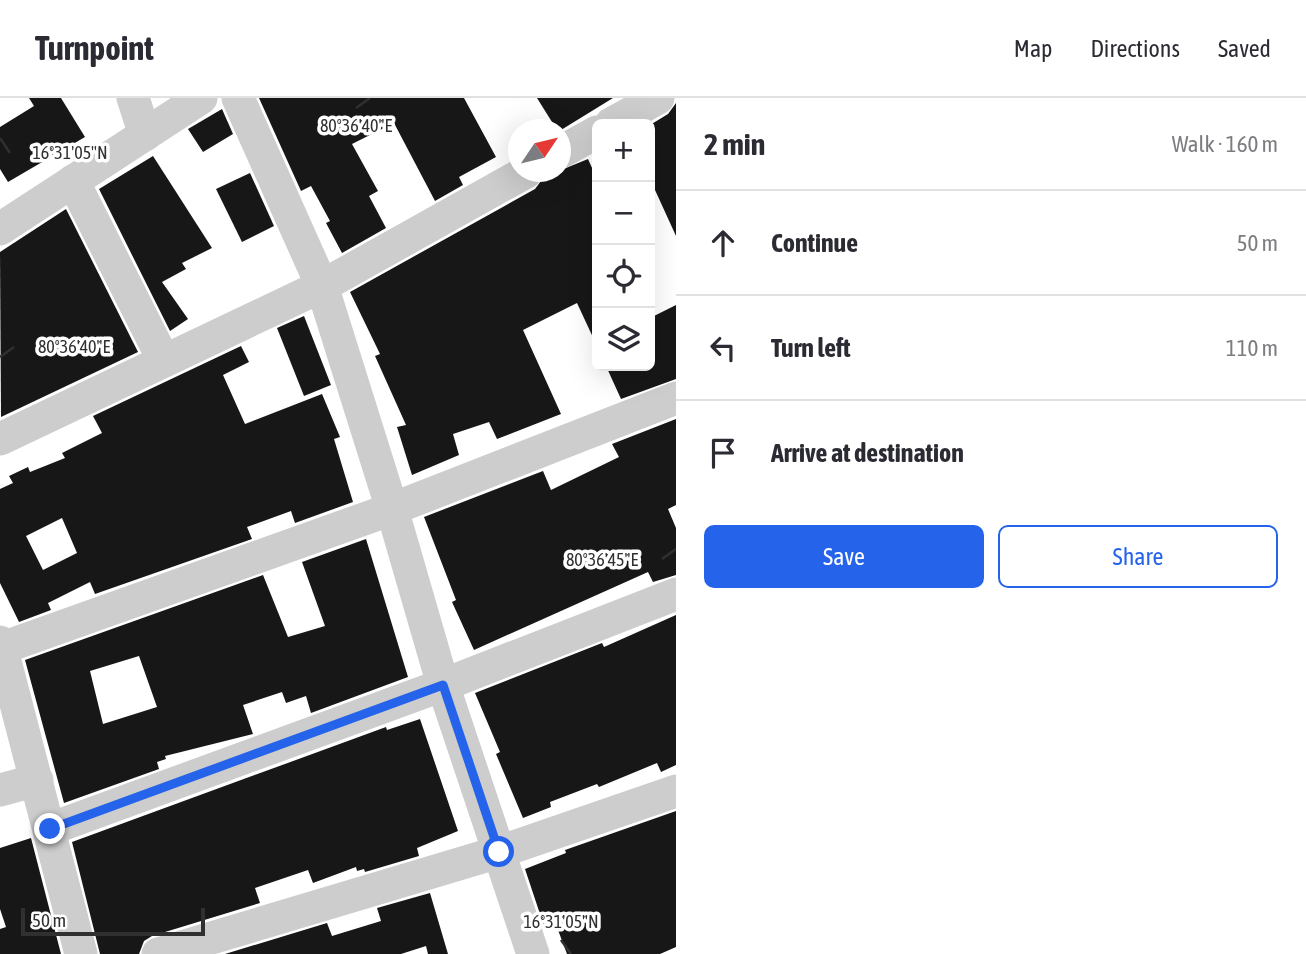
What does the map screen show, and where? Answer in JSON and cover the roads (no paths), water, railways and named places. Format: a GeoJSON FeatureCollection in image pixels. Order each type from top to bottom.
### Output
{"type":"FeatureCollection","features":[{"type":"Feature","properties":{"kind":"street"},"geometry":{"type":"LineString","coordinates":[[132,98],[145,135]]}},
{"type":"Feature","properties":{"kind":"street"},"geometry":{"type":"LineString","coordinates":[[0,229],[201,98]]}},
{"type":"Feature","properties":{"kind":"street"},"geometry":{"type":"LineString","coordinates":[[239,98],[321,286],[393,509],[443,685],[533,954]]}},
{"type":"Feature","properties":{"kind":"street"},"geometry":{"type":"LineString","coordinates":[[620,119],[657,98]]}},
{"type":"Feature","properties":{"kind":"street"},"geometry":{"type":"LineString","coordinates":[[571,146],[592,135]]}},
{"type":"Feature","properties":{"kind":"street"},"geometry":{"type":"LineString","coordinates":[[74,181],[164,361]]}},
{"type":"Feature","properties":{"kind":"street"},"geometry":{"type":"LineString","coordinates":[[0,439],[321,286],[508,182]]}},
{"type":"Feature","properties":{"kind":"street"},"geometry":{"type":"LineString","coordinates":[[81,954],[1,645],[393,509],[676,398]]}},
{"type":"Feature","properties":{"kind":"street"},"geometry":{"type":"LineString","coordinates":[[50,829],[443,685],[676,594]]}},
{"type":"Feature","properties":{"kind":"street"},"geometry":{"type":"LineString","coordinates":[[0,790],[37,780]]}},
{"type":"Feature","properties":{"kind":"street"},"geometry":{"type":"LineString","coordinates":[[159,954],[499,852],[676,791]]}}]}
